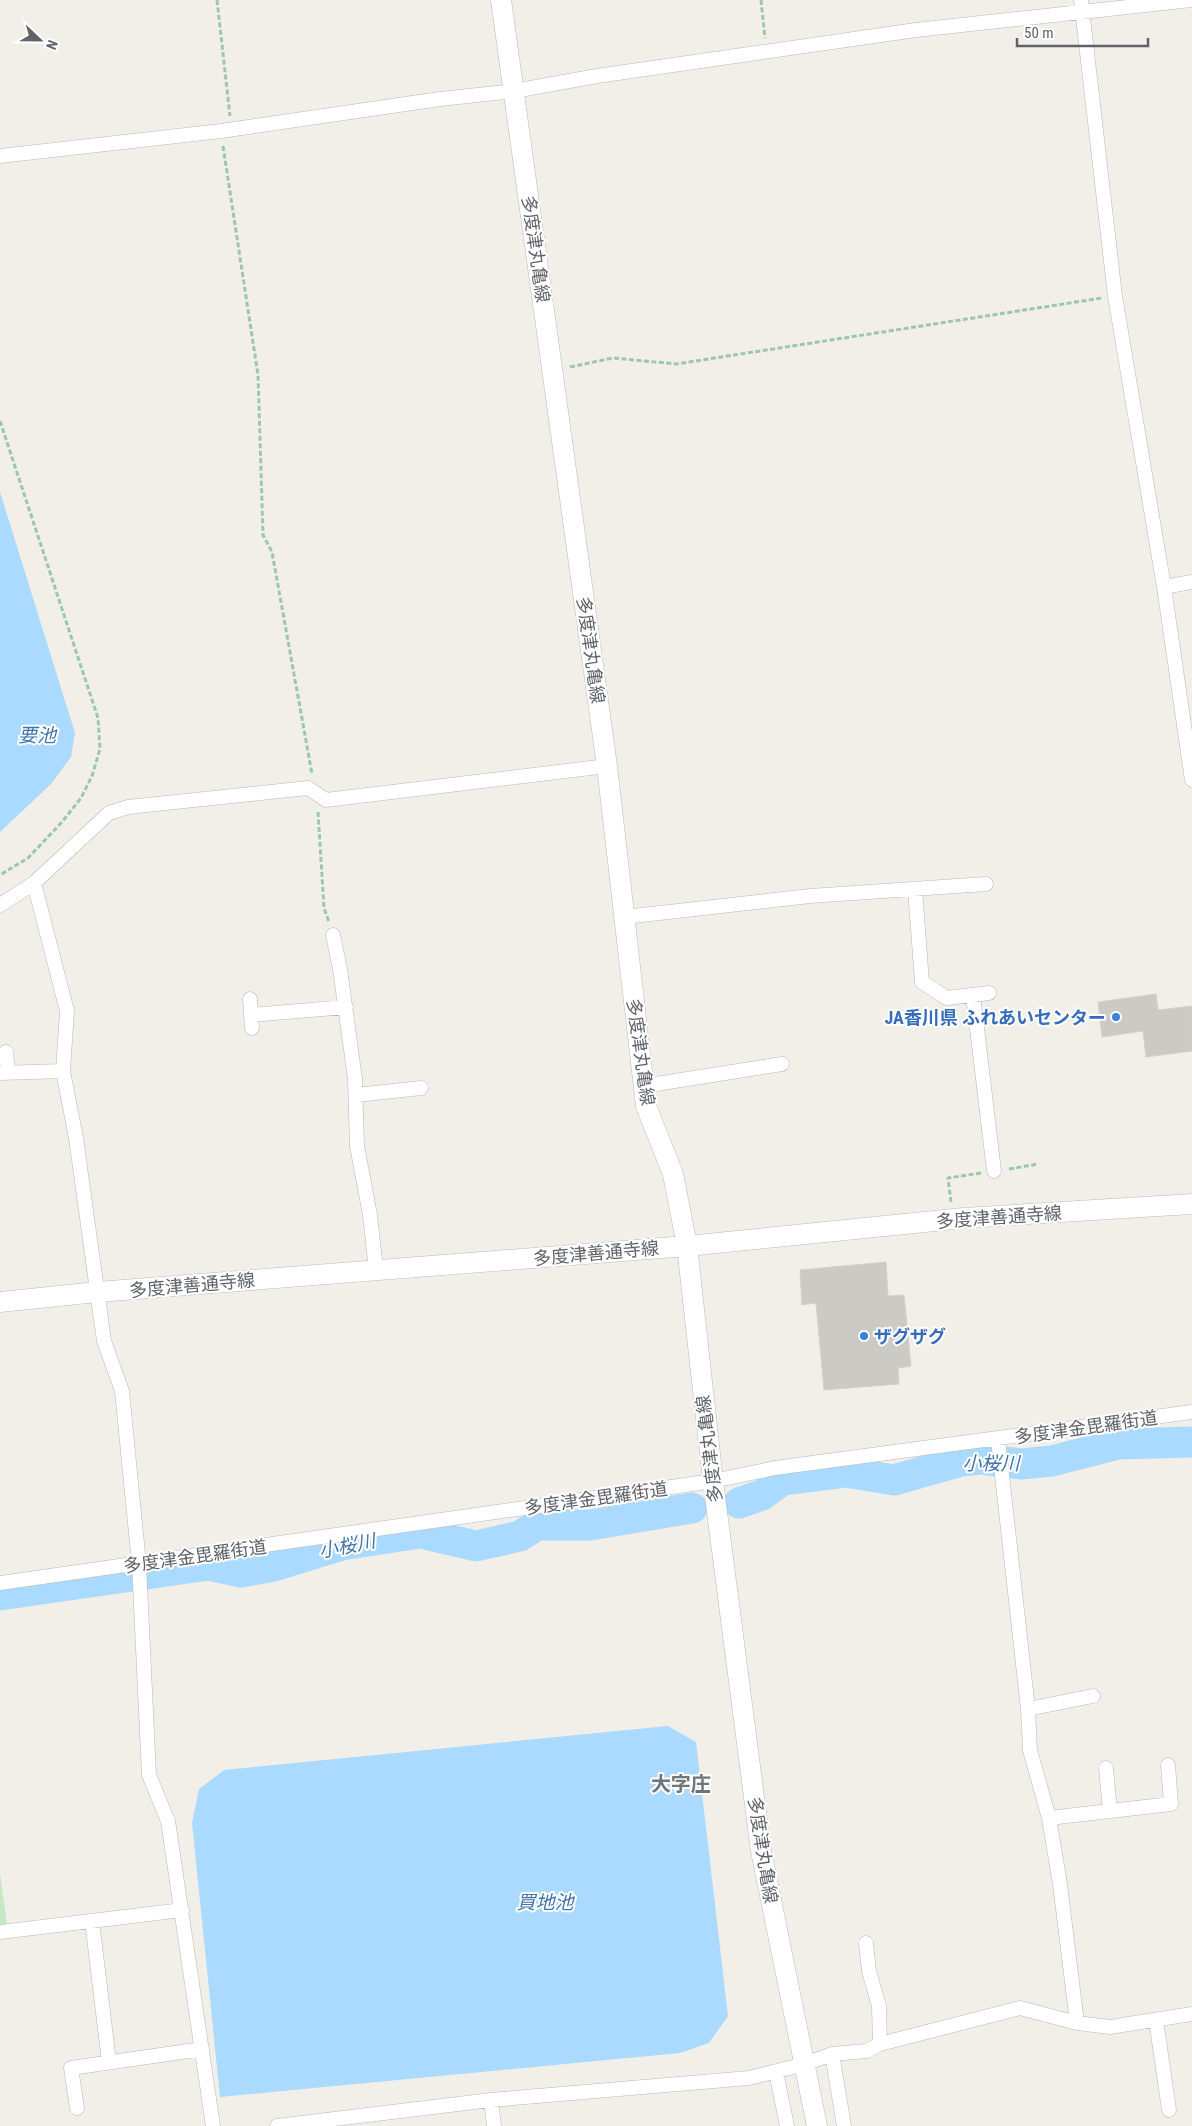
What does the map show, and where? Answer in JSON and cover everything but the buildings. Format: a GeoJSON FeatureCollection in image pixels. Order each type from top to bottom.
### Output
{"type":"FeatureCollection","features":[{"type":"Feature","properties":{"kind":"main road","name":"多度津丸亀線"},"geometry":{"type":"LineString","coordinates":[[501,0],[607,766],[646,1106],[673,1174],[687,1246],[713,1482],[761,1851],[817,2126]]}},
{"type":"Feature","properties":{"kind":"main road","name":"多度津善通寺線"},"geometry":{"type":"LineString","coordinates":[[0,1302],[97,1292],[687,1246],[964,1218],[1192,1204]]}},
{"type":"Feature","properties":{"kind":"street"},"geometry":{"type":"LineString","coordinates":[[0,156],[226,130],[514,91],[597,76],[767,53],[1082,6],[1192,0]]}},
{"type":"Feature","properties":{"kind":"street"},"geometry":{"type":"LineString","coordinates":[[1082,6],[1115,296],[1164,587],[1192,780]]}},
{"type":"Feature","properties":{"kind":"street"},"geometry":{"type":"LineString","coordinates":[[1164,587],[1192,582]]}},
{"type":"Feature","properties":{"kind":"street"},"geometry":{"type":"LineString","coordinates":[[0,905],[34,883],[110,813],[128,807],[312,791],[326,800],[607,766]]}},
{"type":"Feature","properties":{"kind":"street"},"geometry":{"type":"LineString","coordinates":[[34,883],[67,1011],[62,1071],[76,1138],[104,1341],[122,1391],[139,1564],[149,1774],[168,1821],[214,2126]]}},
{"type":"Feature","properties":{"kind":"street"},"geometry":{"type":"LineString","coordinates":[[624,917],[810,896],[986,884]]}},
{"type":"Feature","properties":{"kind":"street"},"geometry":{"type":"LineString","coordinates":[[915,889],[922,982],[947,998],[989,993]]}},
{"type":"Feature","properties":{"kind":"street"},"geometry":{"type":"LineString","coordinates":[[332,935],[346,1007],[356,1095],[357,1146],[370,1215],[376,1270]]}},
{"type":"Feature","properties":{"kind":"street"},"geometry":{"type":"LineString","coordinates":[[973,995],[994,1171]]}},
{"type":"Feature","properties":{"kind":"street"},"geometry":{"type":"LineString","coordinates":[[250,999],[252,1021],[346,1007]]}},
{"type":"Feature","properties":{"kind":"street"},"geometry":{"type":"LineString","coordinates":[[6,1052],[4,1073],[62,1071]]}},
{"type":"Feature","properties":{"kind":"street"},"geometry":{"type":"LineString","coordinates":[[644,1086],[782,1064]]}},
{"type":"Feature","properties":{"kind":"street"},"geometry":{"type":"LineString","coordinates":[[356,1095],[420,1088]]}},
{"type":"Feature","properties":{"kind":"street","name":"多度津金毘羅街道"},"geometry":{"type":"LineString","coordinates":[[0,1583],[713,1482],[775,1468],[998,1446],[1192,1412]]}},
{"type":"Feature","properties":{"kind":"street"},"geometry":{"type":"LineString","coordinates":[[998,1446],[1028,1710],[1030,1750],[1049,1818],[1060,1884],[1077,2023]]}},
{"type":"Feature","properties":{"kind":"street"},"geometry":{"type":"LineString","coordinates":[[1028,1710],[1093,1696]]}},
{"type":"Feature","properties":{"kind":"street"},"geometry":{"type":"LineString","coordinates":[[1049,1818],[1171,1804],[1168,1764]]}},
{"type":"Feature","properties":{"kind":"street"},"geometry":{"type":"LineString","coordinates":[[1106,1768],[1110,1811]]}},
{"type":"Feature","properties":{"kind":"street"},"geometry":{"type":"LineString","coordinates":[[0,1932],[182,1910]]}},
{"type":"Feature","properties":{"kind":"street"},"geometry":{"type":"LineString","coordinates":[[92,1921],[110,2062]]}},
{"type":"Feature","properties":{"kind":"street"},"geometry":{"type":"LineString","coordinates":[[866,1943],[869,1971],[879,2006],[880,2044]]}},
{"type":"Feature","properties":{"kind":"street"},"geometry":{"type":"LineString","coordinates":[[277,2126],[491,2100],[749,2078],[804,2064],[832,2054],[867,2050],[880,2044],[1020,2008],[1077,2023],[1110,2027],[1192,2014]]}},
{"type":"Feature","properties":{"kind":"street"},"geometry":{"type":"LineString","coordinates":[[1156,2020],[1169,2110]]}},
{"type":"Feature","properties":{"kind":"street"},"geometry":{"type":"LineString","coordinates":[[77,2108],[70,2068],[202,2049]]}},
{"type":"Feature","properties":{"kind":"street"},"geometry":{"type":"LineString","coordinates":[[832,2054],[844,2126]]}},
{"type":"Feature","properties":{"kind":"street"},"geometry":{"type":"LineString","coordinates":[[776,2072],[787,2126]]}},
{"type":"Feature","properties":{"kind":"street"},"geometry":{"type":"LineString","coordinates":[[491,2100],[494,2126]]}},
{"type":"Feature","properties":{"kind":"path"},"geometry":{"type":"LineString","coordinates":[[217,0],[226,130],[258,375],[263,535],[272,552],[306,738],[312,777],[324,908],[332,935]]}},
{"type":"Feature","properties":{"kind":"path"},"geometry":{"type":"LineString","coordinates":[[761,0],[767,53]]}},
{"type":"Feature","properties":{"kind":"path"},"geometry":{"type":"LineString","coordinates":[[553,371],[613,358],[676,364],[1115,296]]}},
{"type":"Feature","properties":{"kind":"path"},"geometry":{"type":"LineString","coordinates":[[0,421],[98,718],[100,749],[92,776],[81,798],[62,822],[28,858],[0,875]]}},
{"type":"Feature","properties":{"kind":"green space"},"geometry":{"type":"Polygon","coordinates":[[[0,1873],[7,1925],[0,1926],[0,1873]]]}},
{"type":"Feature","properties":{"kind":"water","name":"要池"},"geometry":{"type":"Polygon","coordinates":[[[0,492],[75,733],[71,757],[51,784],[0,832],[0,492]]]}},
{"type":"Feature","properties":{"kind":"water","name":"買地池"},"geometry":{"type":"Polygon","coordinates":[[[668,1726],[696,1742],[728,2016],[709,2043],[680,2053],[220,2097],[192,1823],[199,1789],[224,1770],[668,1726]]]}},
{"type":"Feature","properties":{"kind":"waterway","name":"小桜川"},"geometry":{"type":"LineString","coordinates":[[739,1503],[762,1495],[782,1480],[845,1472],[894,1480],[961,1461],[981,1459],[1021,1464],[1052,1461],[1118,1444],[1192,1442]]}},
{"type":"Feature","properties":{"kind":"waterway","name":"小桜川"},"geometry":{"type":"LineString","coordinates":[[0,1595],[209,1565],[241,1572],[274,1566],[342,1545],[420,1533],[476,1546],[520,1536],[537,1525],[590,1525],[692,1508]]}},
{"type":"Feature","properties":{"kind":"place","name":"JA香川県 ふれあいセンター"},"geometry":{"type":"Point","coordinates":[1116,1017]}},
{"type":"Feature","properties":{"kind":"place","name":"ザグザグ"},"geometry":{"type":"Point","coordinates":[864,1336]}},
{"type":"Feature","properties":{"kind":"district","name":"大字庄"},"geometry":{"type":"Point","coordinates":[681,1784]}}]}
